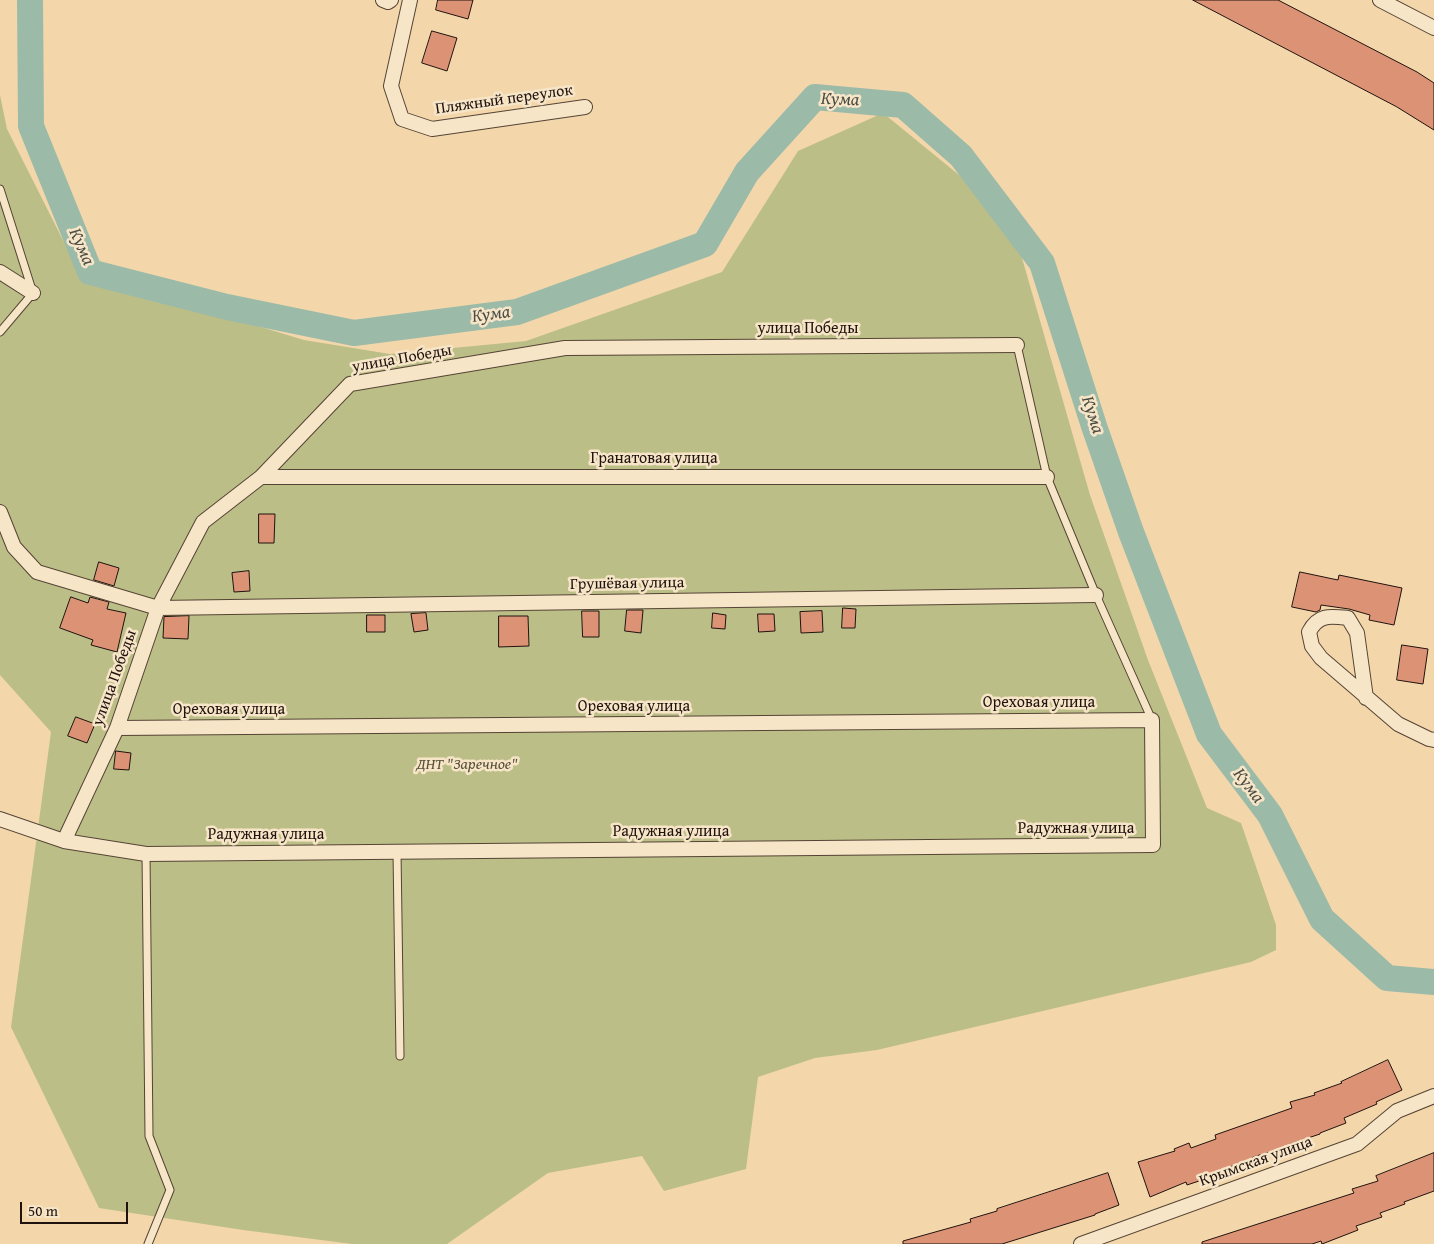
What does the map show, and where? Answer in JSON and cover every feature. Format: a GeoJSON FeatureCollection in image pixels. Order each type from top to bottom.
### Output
{"type":"FeatureCollection","features":[{"type":"Feature","properties":{"kind":"street"},"geometry":{"type":"LineString","coordinates":[[383,0],[388,2],[391,0]]}},
{"type":"Feature","properties":{"kind":"street","name":"Пляжный переулок"},"geometry":{"type":"LineString","coordinates":[[410,0],[391,86],[402,119],[432,129],[585,106]]}},
{"type":"Feature","properties":{"kind":"street"},"geometry":{"type":"LineString","coordinates":[[1380,0],[1434,28]]}},
{"type":"Feature","properties":{"kind":"street"},"geometry":{"type":"LineString","coordinates":[[0,272],[33,293]]}},
{"type":"Feature","properties":{"kind":"street","name":"улица Победы"},"geometry":{"type":"LineString","coordinates":[[64,841],[117,728],[158,608],[203,522],[261,477],[350,384],[565,348],[1017,345]]}},
{"type":"Feature","properties":{"kind":"street","name":"Гранатовая улица"},"geometry":{"type":"LineString","coordinates":[[261,477],[1048,477]]}},
{"type":"Feature","properties":{"kind":"street","name":"Грушёвая улица"},"geometry":{"type":"LineString","coordinates":[[0,512],[14,547],[37,572],[158,608],[1096,595]]}},
{"type":"Feature","properties":{"kind":"street"},"geometry":{"type":"LineString","coordinates":[[1366,698],[1357,633],[1348,618],[1328,616],[1314,622],[1309,632],[1312,646],[1321,658],[1366,698],[1398,724],[1434,740]]}},
{"type":"Feature","properties":{"kind":"street","name":"Ореховая улица"},"geometry":{"type":"LineString","coordinates":[[117,728],[1152,720]]}},
{"type":"Feature","properties":{"kind":"street","name":"Радужная улица"},"geometry":{"type":"LineString","coordinates":[[64,841],[146,854],[1153,845],[1152,720]]}},
{"type":"Feature","properties":{"kind":"street"},"geometry":{"type":"LineString","coordinates":[[0,819],[64,841]]}},
{"type":"Feature","properties":{"kind":"street","name":"Крымская улица"},"geometry":{"type":"LineString","coordinates":[[1081,1244],[1358,1144],[1397,1111],[1434,1096]]}},
{"type":"Feature","properties":{"kind":"lane"},"geometry":{"type":"LineString","coordinates":[[0,189],[33,293],[0,332]]}},
{"type":"Feature","properties":{"kind":"lane"},"geometry":{"type":"LineString","coordinates":[[1017,345],[1048,477],[1096,595],[1152,720]]}},
{"type":"Feature","properties":{"kind":"lane"},"geometry":{"type":"LineString","coordinates":[[397,852],[400,1056]]}},
{"type":"Feature","properties":{"kind":"lane"},"geometry":{"type":"LineString","coordinates":[[146,854],[149,1136],[170,1190],[148,1244]]}},
{"type":"Feature","properties":{"kind":"green space","name":"ДНТ \"Заречное\""},"geometry":{"type":"Polygon","coordinates":[[[0,95],[7,129],[79,272],[304,340],[390,354],[526,341],[722,272],[798,151],[883,113],[964,179],[1020,251],[1090,495],[1148,660],[1207,808],[1241,823],[1276,925],[1276,950],[1251,962],[877,1050],[815,1058],[758,1077],[746,1169],[664,1191],[642,1156],[548,1173],[447,1244],[352,1244],[99,1208],[11,1027],[51,732],[0,675],[0,95]]]}},
{"type":"Feature","properties":{"kind":"building"},"geometry":{"type":"Polygon","coordinates":[[[438,0],[473,0],[468,19],[436,10],[438,0]]]}},
{"type":"Feature","properties":{"kind":"building"},"geometry":{"type":"Polygon","coordinates":[[[1193,0],[1278,0],[1417,72],[1434,83],[1434,130],[1397,107],[1193,0]]]}},
{"type":"Feature","properties":{"kind":"building"},"geometry":{"type":"Polygon","coordinates":[[[432,31],[457,38],[447,71],[422,63],[432,31]]]}},
{"type":"Feature","properties":{"kind":"building"},"geometry":{"type":"Polygon","coordinates":[[[259,514],[275,514],[274,543],[259,543],[259,514]]]}},
{"type":"Feature","properties":{"kind":"building"},"geometry":{"type":"Polygon","coordinates":[[[99,562],[119,568],[114,586],[94,580],[99,562]]]}},
{"type":"Feature","properties":{"kind":"building"},"geometry":{"type":"Polygon","coordinates":[[[249,571],[250,591],[234,592],[232,573],[249,571]]]}},
{"type":"Feature","properties":{"kind":"building"},"geometry":{"type":"Polygon","coordinates":[[[1300,572],[1338,580],[1339,575],[1402,588],[1394,625],[1369,620],[1370,615],[1349,609],[1321,605],[1320,610],[1316,612],[1292,607],[1300,572]]]}},
{"type":"Feature","properties":{"kind":"building"},"geometry":{"type":"Polygon","coordinates":[[[71,597],[88,603],[90,597],[109,602],[107,609],[126,613],[117,652],[91,645],[93,640],[60,628],[71,597]]]}},
{"type":"Feature","properties":{"kind":"building"},"geometry":{"type":"Polygon","coordinates":[[[843,608],[856,609],[855,628],[842,628],[843,608]]]}},
{"type":"Feature","properties":{"kind":"building"},"geometry":{"type":"Polygon","coordinates":[[[627,610],[643,610],[641,633],[625,631],[627,610]]]}},
{"type":"Feature","properties":{"kind":"building"},"geometry":{"type":"Polygon","coordinates":[[[582,611],[599,611],[599,637],[583,637],[582,611]]]}},
{"type":"Feature","properties":{"kind":"building"},"geometry":{"type":"Polygon","coordinates":[[[822,611],[823,632],[801,633],[800,612],[822,611]]]}},
{"type":"Feature","properties":{"kind":"building"},"geometry":{"type":"Polygon","coordinates":[[[426,613],[428,630],[414,632],[411,614],[426,613]]]}},
{"type":"Feature","properties":{"kind":"building"},"geometry":{"type":"Polygon","coordinates":[[[713,613],[726,615],[725,629],[712,628],[713,613]]]}},
{"type":"Feature","properties":{"kind":"building"},"geometry":{"type":"Polygon","coordinates":[[[758,614],[774,614],[775,631],[759,632],[758,614]]]}},
{"type":"Feature","properties":{"kind":"building"},"geometry":{"type":"Polygon","coordinates":[[[367,615],[385,615],[385,632],[367,632],[367,615]]]}},
{"type":"Feature","properties":{"kind":"building"},"geometry":{"type":"Polygon","coordinates":[[[189,616],[188,639],[163,638],[164,617],[189,616]]]}},
{"type":"Feature","properties":{"kind":"building"},"geometry":{"type":"Polygon","coordinates":[[[499,616],[528,616],[529,646],[499,647],[499,616]]]}},
{"type":"Feature","properties":{"kind":"building"},"geometry":{"type":"Polygon","coordinates":[[[1402,645],[1428,649],[1423,684],[1397,680],[1402,645]]]}},
{"type":"Feature","properties":{"kind":"building"},"geometry":{"type":"Polygon","coordinates":[[[76,717],[95,724],[87,743],[68,736],[76,717]]]}},
{"type":"Feature","properties":{"kind":"building"},"geometry":{"type":"Polygon","coordinates":[[[116,751],[131,753],[129,770],[114,769],[116,751]]]}},
{"type":"Feature","properties":{"kind":"building"},"geometry":{"type":"Polygon","coordinates":[[[1388,1060],[1402,1090],[1376,1102],[1377,1104],[1344,1118],[1346,1123],[1290,1144],[1290,1146],[1253,1157],[1202,1180],[1187,1185],[1186,1182],[1150,1197],[1138,1162],[1175,1151],[1174,1149],[1189,1143],[1191,1148],[1216,1139],[1215,1135],[1292,1108],[1290,1102],[1315,1095],[1314,1093],[1342,1083],[1388,1060]]]}},
{"type":"Feature","properties":{"kind":"building"},"geometry":{"type":"Polygon","coordinates":[[[1434,1153],[1434,1191],[1380,1213],[1382,1217],[1356,1226],[1358,1230],[1322,1244],[1321,1241],[1312,1244],[1202,1244],[1202,1242],[1354,1193],[1352,1189],[1378,1181],[1376,1176],[1434,1153]]]}},
{"type":"Feature","properties":{"kind":"building"},"geometry":{"type":"Polygon","coordinates":[[[1108,1173],[1119,1205],[1095,1215],[1002,1244],[903,1244],[903,1241],[971,1222],[970,1219],[997,1211],[997,1209],[1108,1173]]]}},
{"type":"Feature","properties":{"kind":"waterway","name":"Кума"},"geometry":{"type":"LineString","coordinates":[[30,0],[31,126],[90,272],[227,307],[354,333],[517,312],[705,244],[747,172],[815,97],[903,105],[961,156],[1042,263],[1094,426],[1131,532],[1209,734],[1270,815],[1322,919],[1387,978],[1434,982]]}}]}
